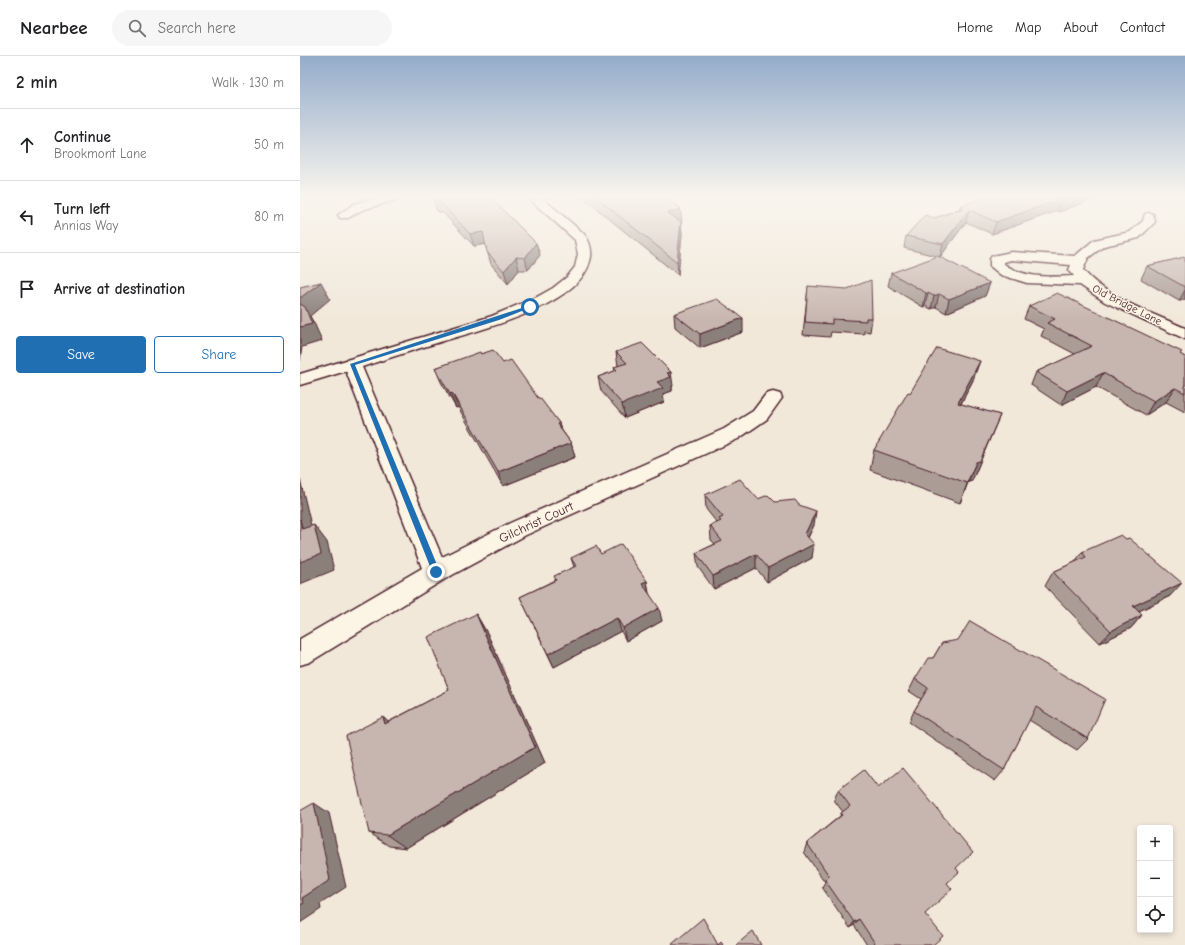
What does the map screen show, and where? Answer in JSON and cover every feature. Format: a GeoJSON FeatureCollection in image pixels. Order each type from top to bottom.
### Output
{"type":"FeatureCollection","features":[{"type":"Feature","properties":{"kind":"street"},"geometry":{"type":"LineString","coordinates":[[300,380],[498,319],[530,307],[555,294],[573,279],[584,264],[585,250],[579,237]]}},
{"type":"Feature","properties":{"kind":"street"},"geometry":{"type":"LineString","coordinates":[[1084,281],[1019,279],[1004,273],[997,266],[997,259],[1011,256],[1080,261],[1082,256],[1099,244],[1124,237]]}},
{"type":"Feature","properties":{"kind":"street","name":"Old Bridge Lane"},"geometry":{"type":"LineString","coordinates":[[1080,261],[1076,270],[1087,284],[1110,299],[1185,334]]}},
{"type":"Feature","properties":{"kind":"street"},"geometry":{"type":"LineString","coordinates":[[352,364],[436,572]]}},
{"type":"Feature","properties":{"kind":"street","name":"Gilchrist Court"},"geometry":{"type":"LineString","coordinates":[[300,652],[436,572],[518,529],[731,434],[760,415],[773,398]]}},
{"type":"Feature","properties":{"kind":"building"},"geometry":{"type":"Polygon","coordinates":[[[484,237],[530,237],[536,243],[525,258],[516,257],[504,271],[487,252],[484,237]]]}},
{"type":"Feature","properties":{"kind":"building"},"geometry":{"type":"Polygon","coordinates":[[[646,237],[679,237],[677,262],[646,237]]]}},
{"type":"Feature","properties":{"kind":"building"},"geometry":{"type":"Polygon","coordinates":[[[913,237],[948,237],[943,244],[913,237]]]}},
{"type":"Feature","properties":{"kind":"building"},"geometry":{"type":"Polygon","coordinates":[[[938,256],[990,283],[949,299],[939,294],[934,296],[926,293],[891,273],[938,256]]]}},
{"type":"Feature","properties":{"kind":"building"},"geometry":{"type":"Polygon","coordinates":[[[1185,257],[1185,287],[1147,266],[1185,257]]]}},
{"type":"Feature","properties":{"kind":"building"},"geometry":{"type":"Polygon","coordinates":[[[871,280],[872,318],[866,318],[866,321],[832,319],[832,324],[805,322],[808,286],[847,289],[871,280]]]}},
{"type":"Feature","properties":{"kind":"building"},"geometry":{"type":"Polygon","coordinates":[[[321,282],[300,298],[300,287],[321,282]]]}},
{"type":"Feature","properties":{"kind":"building"},"geometry":{"type":"Polygon","coordinates":[[[1057,293],[1182,352],[1180,354],[1185,357],[1185,393],[1175,388],[1154,401],[1103,373],[1067,391],[1036,372],[1092,346],[1047,323],[1055,319],[1029,306],[1057,293]]]}},
{"type":"Feature","properties":{"kind":"building"},"geometry":{"type":"Polygon","coordinates":[[[717,299],[743,318],[700,334],[674,314],[717,299]]]}},
{"type":"Feature","properties":{"kind":"building"},"geometry":{"type":"Polygon","coordinates":[[[300,304],[305,307],[312,324],[300,327],[300,304]]]}},
{"type":"Feature","properties":{"kind":"building"},"geometry":{"type":"Polygon","coordinates":[[[642,343],[671,372],[667,373],[671,377],[657,382],[663,388],[622,404],[598,377],[617,370],[614,367],[627,363],[616,352],[642,343]]]}},
{"type":"Feature","properties":{"kind":"building"},"geometry":{"type":"Polygon","coordinates":[[[937,348],[980,361],[958,403],[1000,415],[980,461],[976,462],[967,483],[874,450],[908,392],[910,393],[937,348]]]}},
{"type":"Feature","properties":{"kind":"building"},"geometry":{"type":"Polygon","coordinates":[[[493,350],[503,363],[511,360],[538,398],[540,398],[559,423],[557,424],[571,443],[498,472],[452,393],[450,394],[435,368],[480,352],[481,354],[493,350]]]}},
{"type":"Feature","properties":{"kind":"building"},"geometry":{"type":"Polygon","coordinates":[[[740,479],[758,499],[768,495],[775,502],[795,500],[799,505],[816,511],[805,534],[814,544],[768,568],[756,554],[713,576],[696,553],[722,541],[710,526],[721,521],[719,519],[723,517],[705,495],[740,479]]]}},
{"type":"Feature","properties":{"kind":"building"},"geometry":{"type":"Polygon","coordinates":[[[300,519],[302,529],[314,525],[321,554],[300,562],[300,519]]]}},
{"type":"Feature","properties":{"kind":"building"},"geometry":{"type":"Polygon","coordinates":[[[1121,535],[1126,539],[1129,538],[1182,583],[1133,606],[1142,615],[1111,631],[1053,572],[1086,557],[1082,552],[1121,535]]]}},
{"type":"Feature","properties":{"kind":"building"},"geometry":{"type":"Polygon","coordinates":[[[621,544],[647,581],[642,583],[659,608],[623,628],[617,618],[548,654],[520,597],[556,580],[554,576],[576,566],[571,558],[596,546],[601,554],[621,544]]]}},
{"type":"Feature","properties":{"kind":"building"},"geometry":{"type":"Polygon","coordinates":[[[476,614],[535,747],[387,835],[369,833],[346,736],[383,717],[385,724],[449,690],[428,637],[476,614]]]}},
{"type":"Feature","properties":{"kind":"building"},"geometry":{"type":"Polygon","coordinates":[[[970,621],[1105,699],[1088,739],[1036,707],[1004,770],[914,711],[928,688],[915,679],[928,658],[933,658],[942,643],[958,640],[970,621]]]}},
{"type":"Feature","properties":{"kind":"building"},"geometry":{"type":"Polygon","coordinates":[[[903,768],[973,852],[956,868],[959,872],[947,883],[952,889],[925,914],[943,936],[933,945],[876,945],[859,919],[854,922],[825,880],[829,876],[807,843],[842,815],[841,813],[850,806],[838,790],[864,770],[878,788],[903,768]]]}},
{"type":"Feature","properties":{"kind":"building"},"geometry":{"type":"Polygon","coordinates":[[[314,803],[330,880],[302,898],[304,903],[300,905],[300,811],[314,803]]]}},
{"type":"Feature","properties":{"kind":"building"},"geometry":{"type":"Polygon","coordinates":[[[703,918],[718,945],[671,945],[703,918]]]}},
{"type":"Feature","properties":{"kind":"building"},"geometry":{"type":"Polygon","coordinates":[[[753,931],[761,945],[736,945],[753,931]]]}},
{"type":"Feature","properties":{"kind":"route"},"geometry":{"type":"LineString","coordinates":[[436,572],[352,364],[498,319],[530,307]]}}]}
